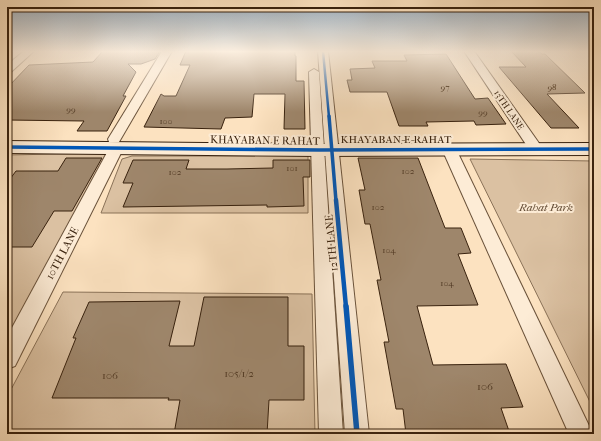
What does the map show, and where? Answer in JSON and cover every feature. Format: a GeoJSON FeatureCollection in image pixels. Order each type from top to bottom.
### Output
{"type":"FeatureCollection","features":[{"type":"Feature","properties":{"kind":"street","name":"10TH LANE"},"geometry":{"type":"LineString","coordinates":[[7,358],[115,143],[155,72]]}},
{"type":"Feature","properties":{"kind":"street","name":"12TH LANE"},"geometry":{"type":"LineString","coordinates":[[315,72],[357,434]]}},
{"type":"Feature","properties":{"kind":"street","name":"12TH LANE"},"geometry":{"type":"LineString","coordinates":[[323,72],[331,434]]}},
{"type":"Feature","properties":{"kind":"street","name":"13TH LANE"},"geometry":{"type":"LineString","coordinates":[[483,72],[532,144]]}},
{"type":"Feature","properties":{"kind":"street"},"geometry":{"type":"LineString","coordinates":[[7,138],[115,143]]}},
{"type":"Feature","properties":{"kind":"street","name":"KHAYABAN-E-RAHAT"},"geometry":{"type":"LineString","coordinates":[[324,144],[532,144],[594,139]]}},
{"type":"Feature","properties":{"kind":"street","name":"KHAYABAN E RAHAT"},"geometry":{"type":"LineString","coordinates":[[7,147],[115,143],[324,144],[449,149],[532,144],[594,149]]}},
{"type":"Feature","properties":{"kind":"street"},"geometry":{"type":"LineString","coordinates":[[449,149],[581,434]]}},
{"type":"Feature","properties":{"kind":"green space"},"geometry":{"type":"Polygon","coordinates":[[[109,153],[7,338],[7,155],[109,153]]]}},
{"type":"Feature","properties":{"kind":"green space"},"geometry":{"type":"Polygon","coordinates":[[[132,156],[308,156],[308,213],[101,213],[122,159],[132,156]]]}},
{"type":"Feature","properties":{"kind":"green space","name":"Rahat Park"},"geometry":{"type":"Polygon","coordinates":[[[470,159],[594,161],[594,410],[470,159]]]}},
{"type":"Feature","properties":{"kind":"green space"},"geometry":{"type":"Polygon","coordinates":[[[63,292],[312,294],[315,434],[7,434],[7,397],[63,292]]]}},
{"type":"Feature","properties":{"kind":"building"},"geometry":{"type":"Polygon","coordinates":[[[23,72],[136,72],[123,96],[126,96],[107,131],[77,131],[84,121],[7,120],[7,88],[23,72]]]}},
{"type":"Feature","properties":{"kind":"building"},"geometry":{"type":"Polygon","coordinates":[[[187,72],[296,72],[296,81],[304,81],[305,129],[284,129],[285,94],[254,94],[252,117],[225,118],[221,129],[144,127],[161,94],[164,96],[176,96],[187,72]]]}},
{"type":"Feature","properties":{"kind":"building"},"geometry":{"type":"Polygon","coordinates":[[[350,72],[457,72],[475,99],[488,98],[506,124],[476,125],[474,121],[426,122],[428,126],[399,126],[387,92],[350,92],[347,80],[352,80],[350,72]]]}},
{"type":"Feature","properties":{"kind":"building"},"geometry":{"type":"Polygon","coordinates":[[[503,72],[563,72],[585,93],[547,94],[579,128],[551,128],[503,72]]]}},
{"type":"Feature","properties":{"kind":"building"},"geometry":{"type":"Polygon","coordinates":[[[66,158],[102,158],[72,211],[54,211],[32,247],[7,247],[7,183],[16,171],[58,171],[66,158]]]}},
{"type":"Feature","properties":{"kind":"building"},"geometry":{"type":"Polygon","coordinates":[[[358,158],[418,158],[445,228],[461,228],[471,253],[458,254],[478,305],[417,306],[433,365],[506,364],[523,407],[501,408],[510,434],[406,434],[403,409],[396,409],[384,342],[389,342],[377,280],[381,280],[370,224],[365,224],[359,190],[365,190],[358,158]]]}},
{"type":"Feature","properties":{"kind":"building"},"geometry":{"type":"Polygon","coordinates":[[[133,160],[189,160],[186,169],[227,169],[273,168],[273,160],[310,160],[310,177],[303,177],[304,206],[267,207],[267,205],[123,207],[133,183],[123,183],[133,160]]]}},
{"type":"Feature","properties":{"kind":"building"},"geometry":{"type":"Polygon","coordinates":[[[204,297],[288,297],[288,346],[304,346],[304,400],[269,400],[267,434],[174,434],[180,400],[168,400],[169,398],[52,398],[76,338],[73,338],[89,302],[180,301],[169,346],[194,346],[204,297]]]}},
{"type":"Feature","properties":{"kind":"cycle path"},"geometry":{"type":"LineString","coordinates":[[325,72],[357,434]]}},
{"type":"Feature","properties":{"kind":"cycle path"},"geometry":{"type":"LineString","coordinates":[[7,147],[319,150],[594,149]]}}]}
